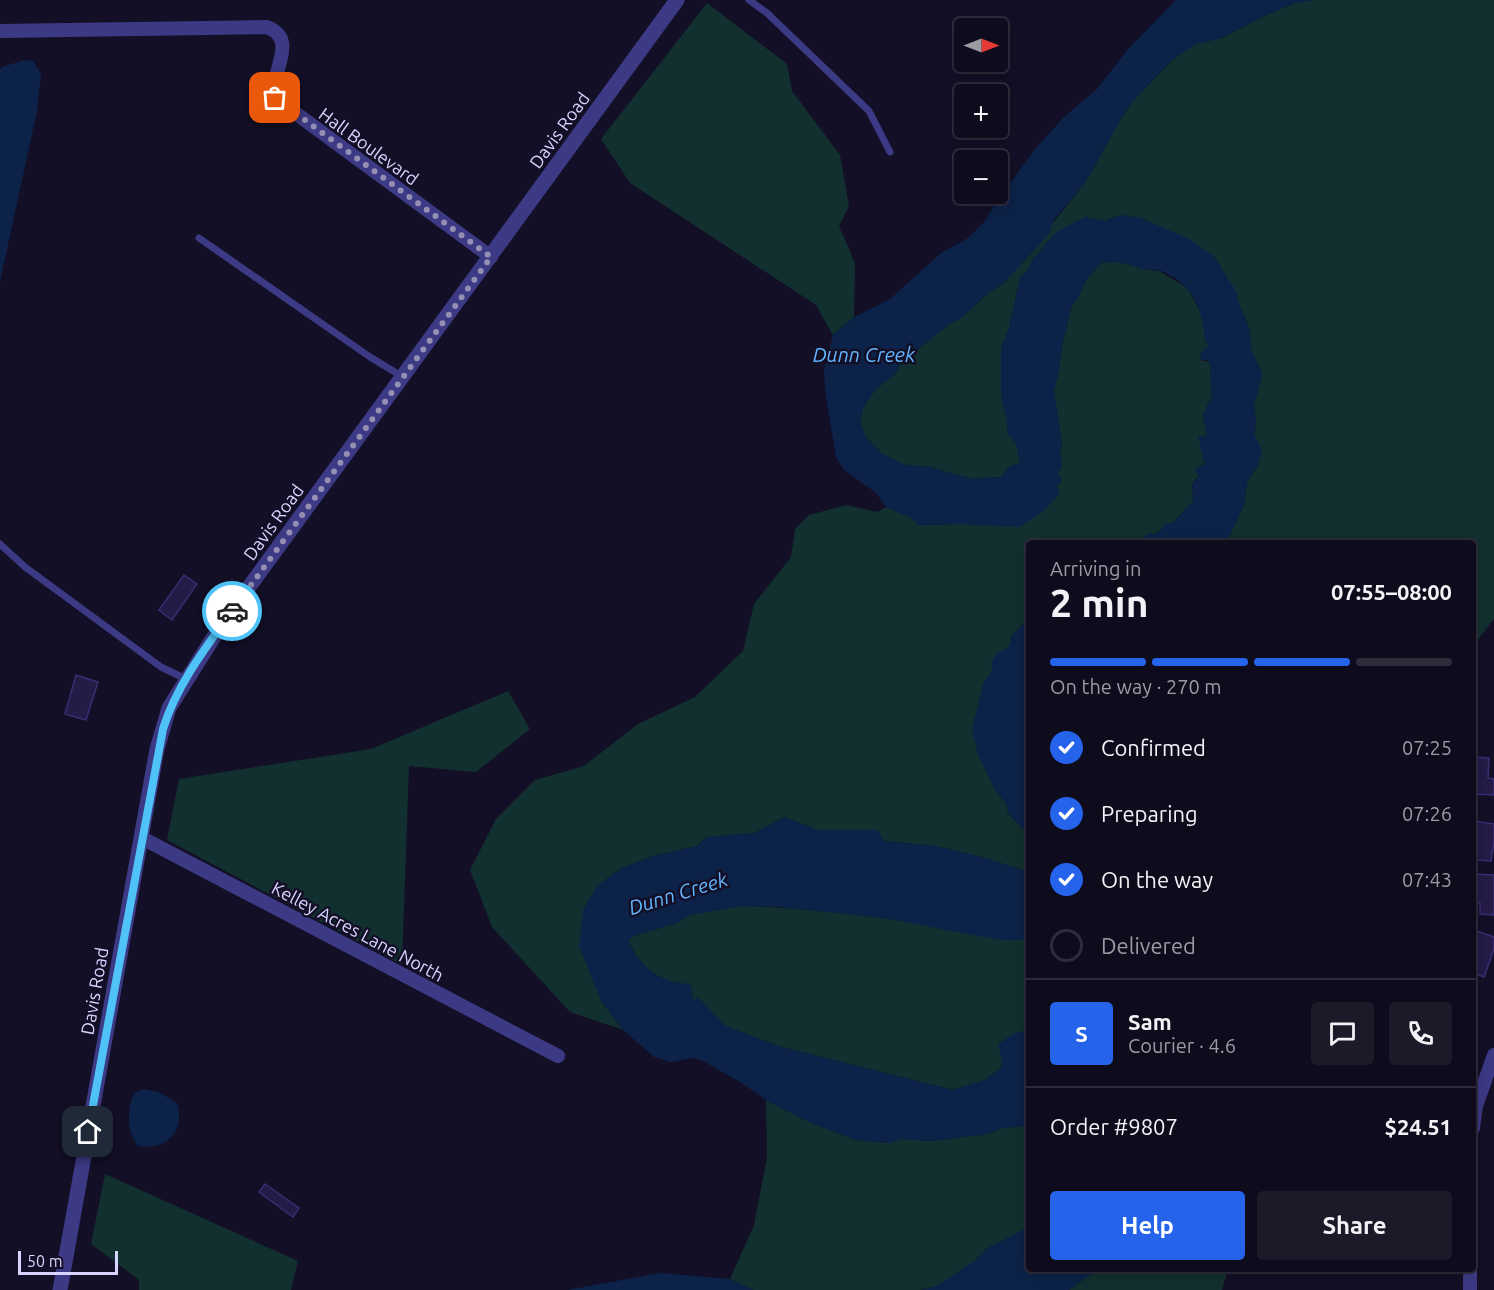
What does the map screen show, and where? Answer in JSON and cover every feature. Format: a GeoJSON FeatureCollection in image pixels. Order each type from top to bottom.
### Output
{"type":"FeatureCollection","features":[{"type":"Feature","properties":{"kind":"street","name":"Davis Road"},"geometry":{"type":"LineString","coordinates":[[60,1290],[142,838],[169,708],[222,624],[677,0]]}},
{"type":"Feature","properties":{"kind":"street","name":"Hall Boulevard"},"geometry":{"type":"LineString","coordinates":[[0,31],[267,27],[275,30],[284,44],[275,77],[273,91],[275,98],[491,257]]}},
{"type":"Feature","properties":{"kind":"street","name":"Kelley Acres Lane North"},"geometry":{"type":"LineString","coordinates":[[142,838],[558,1056]]}},
{"type":"Feature","properties":{"kind":"street"},"geometry":{"type":"LineString","coordinates":[[1476,1106],[1494,1055]]}},
{"type":"Feature","properties":{"kind":"street"},"geometry":{"type":"LineString","coordinates":[[1470,1272],[1470,1290]]}},
{"type":"Feature","properties":{"kind":"lane"},"geometry":{"type":"LineString","coordinates":[[749,0],[767,13],[869,111],[890,152]]}},
{"type":"Feature","properties":{"kind":"lane"},"geometry":{"type":"LineString","coordinates":[[200,238],[370,357],[403,377]]}},
{"type":"Feature","properties":{"kind":"lane"},"geometry":{"type":"LineString","coordinates":[[0,544],[25,567],[161,667],[186,679]]}},
{"type":"Feature","properties":{"kind":"green space"},"geometry":{"type":"Polygon","coordinates":[[[1315,0],[1494,0],[1494,619],[1476,642],[1476,540],[1227,540],[1244,505],[1247,482],[1258,465],[1254,434],[1256,421],[1254,406],[1262,374],[1251,349],[1250,331],[1236,291],[1121,215],[1105,221],[1085,217],[1033,259],[1027,271],[1020,278],[1009,328],[1001,348],[1001,394],[1007,421],[1007,433],[1016,443],[1020,463],[1009,467],[1001,477],[973,479],[929,467],[905,465],[881,453],[865,436],[860,421],[863,408],[875,390],[894,375],[901,363],[1005,282],[1085,183],[1132,102],[1171,61],[1195,44],[1222,38],[1295,3],[1315,0]]]}},
{"type":"Feature","properties":{"kind":"green space"},"geometry":{"type":"Polygon","coordinates":[[[707,3],[787,64],[792,91],[840,155],[849,206],[839,226],[855,263],[854,317],[833,335],[816,305],[630,183],[601,139],[707,3]]]}},
{"type":"Feature","properties":{"kind":"green space"},"geometry":{"type":"Polygon","coordinates":[[[1122,261],[1143,269],[1159,271],[1188,288],[1204,320],[1205,342],[1211,344],[1200,360],[1210,362],[1212,396],[1203,415],[1207,434],[1199,437],[1205,464],[1192,485],[1193,501],[1173,523],[1153,535],[1150,533],[1141,540],[1026,540],[1026,622],[1012,635],[1010,646],[984,682],[972,730],[994,788],[1006,803],[1008,813],[1026,832],[1026,871],[935,846],[884,841],[877,830],[817,830],[784,817],[755,833],[707,837],[697,846],[653,856],[622,868],[597,886],[601,1001],[623,1030],[570,1012],[492,927],[470,870],[496,819],[535,780],[584,766],[638,724],[695,697],[743,651],[754,604],[791,557],[795,529],[809,515],[846,505],[878,512],[886,507],[912,518],[919,525],[959,524],[1057,486],[1058,473],[1062,466],[1060,452],[1062,444],[1054,391],[1062,346],[1072,304],[1077,300],[1086,280],[1101,263],[1122,261]]]}},
{"type":"Feature","properties":{"kind":"green space"},"geometry":{"type":"Polygon","coordinates":[[[508,691],[530,729],[476,772],[409,766],[402,965],[167,840],[179,779],[371,749],[508,691]]]}},
{"type":"Feature","properties":{"kind":"green space"},"geometry":{"type":"Polygon","coordinates":[[[741,906],[794,909],[866,916],[992,937],[1026,940],[1026,1030],[1002,1060],[1001,1068],[985,1080],[953,1090],[778,1046],[725,1026],[698,998],[696,1002],[692,997],[691,985],[669,981],[657,975],[641,962],[633,950],[629,939],[677,923],[690,915],[741,906]]]}},
{"type":"Feature","properties":{"kind":"green space"},"geometry":{"type":"Polygon","coordinates":[[[766,1100],[809,1122],[856,1140],[889,1143],[901,1139],[932,1141],[987,1134],[1003,1128],[1026,1124],[1026,1229],[986,1249],[976,1260],[937,1286],[920,1290],[753,1290],[730,1279],[754,1225],[767,1157],[766,1100]]]}},
{"type":"Feature","properties":{"kind":"green space"},"geometry":{"type":"Polygon","coordinates":[[[105,1174],[298,1261],[291,1290],[139,1290],[139,1280],[91,1244],[105,1174]]]}},
{"type":"Feature","properties":{"kind":"green space"},"geometry":{"type":"Polygon","coordinates":[[[1094,1272],[1227,1272],[1222,1290],[1069,1290],[1094,1272]]]}},
{"type":"Feature","properties":{"kind":"water","name":"Dunn Creek"},"geometry":{"type":"Polygon","coordinates":[[[1176,0],[1315,0],[1295,3],[1222,38],[1195,44],[1171,61],[1132,102],[1085,183],[1053,221],[1050,233],[1005,282],[901,363],[894,375],[875,390],[863,408],[860,421],[865,436],[881,453],[905,465],[929,467],[973,479],[1001,477],[1009,467],[1020,463],[1016,443],[1007,433],[1007,421],[1001,395],[1001,348],[1009,328],[1020,278],[1056,232],[1085,217],[1105,221],[1121,215],[1141,218],[1189,239],[1213,255],[1236,291],[1250,331],[1251,349],[1262,374],[1254,406],[1256,421],[1254,434],[1262,450],[1258,465],[1247,482],[1244,505],[1227,540],[1141,540],[1150,533],[1153,535],[1160,531],[1165,523],[1173,523],[1193,501],[1192,485],[1199,475],[1195,472],[1197,467],[1205,464],[1198,437],[1207,434],[1203,415],[1212,396],[1210,362],[1200,360],[1201,352],[1210,344],[1205,342],[1199,308],[1181,283],[1161,271],[1114,262],[1101,263],[1086,280],[1077,300],[1072,304],[1062,346],[1054,391],[1062,444],[1060,452],[1062,466],[1058,473],[1062,480],[1057,486],[1059,494],[1045,510],[1020,527],[959,524],[918,525],[911,518],[886,507],[876,493],[844,470],[836,457],[825,391],[824,370],[833,335],[854,317],[890,299],[941,253],[968,238],[984,222],[995,204],[1008,204],[1008,186],[1035,149],[1063,118],[1097,89],[1128,49],[1176,0]]]}},
{"type":"Feature","properties":{"kind":"water"},"geometry":{"type":"Polygon","coordinates":[[[24,60],[33,61],[41,74],[37,111],[0,282],[0,70],[2,67],[24,60]]]}},
{"type":"Feature","properties":{"kind":"water"},"geometry":{"type":"Polygon","coordinates":[[[1026,622],[1026,832],[1008,813],[1006,803],[994,788],[978,755],[972,730],[984,682],[993,669],[991,663],[997,653],[1010,646],[1012,635],[1026,622]]]}},
{"type":"Feature","properties":{"kind":"water","name":"Dunn Creek"},"geometry":{"type":"Polygon","coordinates":[[[784,817],[817,830],[877,830],[884,841],[935,846],[1026,871],[1026,940],[999,940],[884,918],[779,907],[741,906],[690,915],[677,923],[629,939],[633,950],[647,967],[662,978],[691,985],[692,997],[695,1001],[698,997],[725,1026],[778,1046],[953,1090],[985,1080],[1001,1068],[1002,1060],[998,1044],[1015,1033],[1026,1031],[1026,1124],[1003,1128],[987,1134],[932,1141],[901,1139],[889,1143],[856,1140],[809,1122],[766,1100],[701,1060],[693,1058],[671,1062],[654,1057],[623,1030],[601,1001],[579,946],[583,910],[597,886],[622,868],[653,856],[697,846],[707,837],[755,833],[784,817]]]}},
{"type":"Feature","properties":{"kind":"water"},"geometry":{"type":"Polygon","coordinates":[[[144,1089],[159,1092],[177,1103],[179,1113],[179,1122],[171,1137],[165,1142],[148,1147],[138,1146],[129,1121],[134,1093],[144,1089]]]}},
{"type":"Feature","properties":{"kind":"water"},"geometry":{"type":"Polygon","coordinates":[[[1026,1229],[1026,1272],[1094,1272],[1069,1290],[920,1290],[937,1286],[976,1260],[986,1249],[1026,1229]]]}},
{"type":"Feature","properties":{"kind":"water"},"geometry":{"type":"Polygon","coordinates":[[[660,1273],[730,1279],[753,1290],[567,1290],[660,1273]]]}},
{"type":"Feature","properties":{"kind":"building"},"geometry":{"type":"Polygon","coordinates":[[[184,575],[197,584],[172,620],[159,610],[184,575]]]}},
{"type":"Feature","properties":{"kind":"building"},"geometry":{"type":"Polygon","coordinates":[[[76,675],[98,682],[86,720],[65,714],[76,675]]]}},
{"type":"Feature","properties":{"kind":"building"},"geometry":{"type":"Polygon","coordinates":[[[1476,757],[1489,758],[1488,778],[1494,779],[1494,795],[1476,794],[1476,757]]]}},
{"type":"Feature","properties":{"kind":"building"},"geometry":{"type":"Polygon","coordinates":[[[1476,821],[1494,824],[1491,861],[1476,860],[1476,821]]]}},
{"type":"Feature","properties":{"kind":"building"},"geometry":{"type":"Polygon","coordinates":[[[1476,874],[1494,875],[1494,915],[1480,914],[1480,903],[1476,903],[1476,874]]]}},
{"type":"Feature","properties":{"kind":"building"},"geometry":{"type":"Polygon","coordinates":[[[1477,931],[1494,937],[1494,949],[1484,977],[1476,974],[1477,931]]]}},
{"type":"Feature","properties":{"kind":"building"},"geometry":{"type":"Polygon","coordinates":[[[265,1184],[299,1208],[293,1217],[259,1192],[265,1184]]]}},
{"type":"Feature","properties":{"kind":"way so far"},"geometry":{"type":"LineString","coordinates":[[232,611],[491,257],[275,98]]}},
{"type":"Feature","properties":{"kind":"route"},"geometry":{"type":"LineString","coordinates":[[88,1132],[163,729],[169,708],[180,688],[232,611]]}}]}
